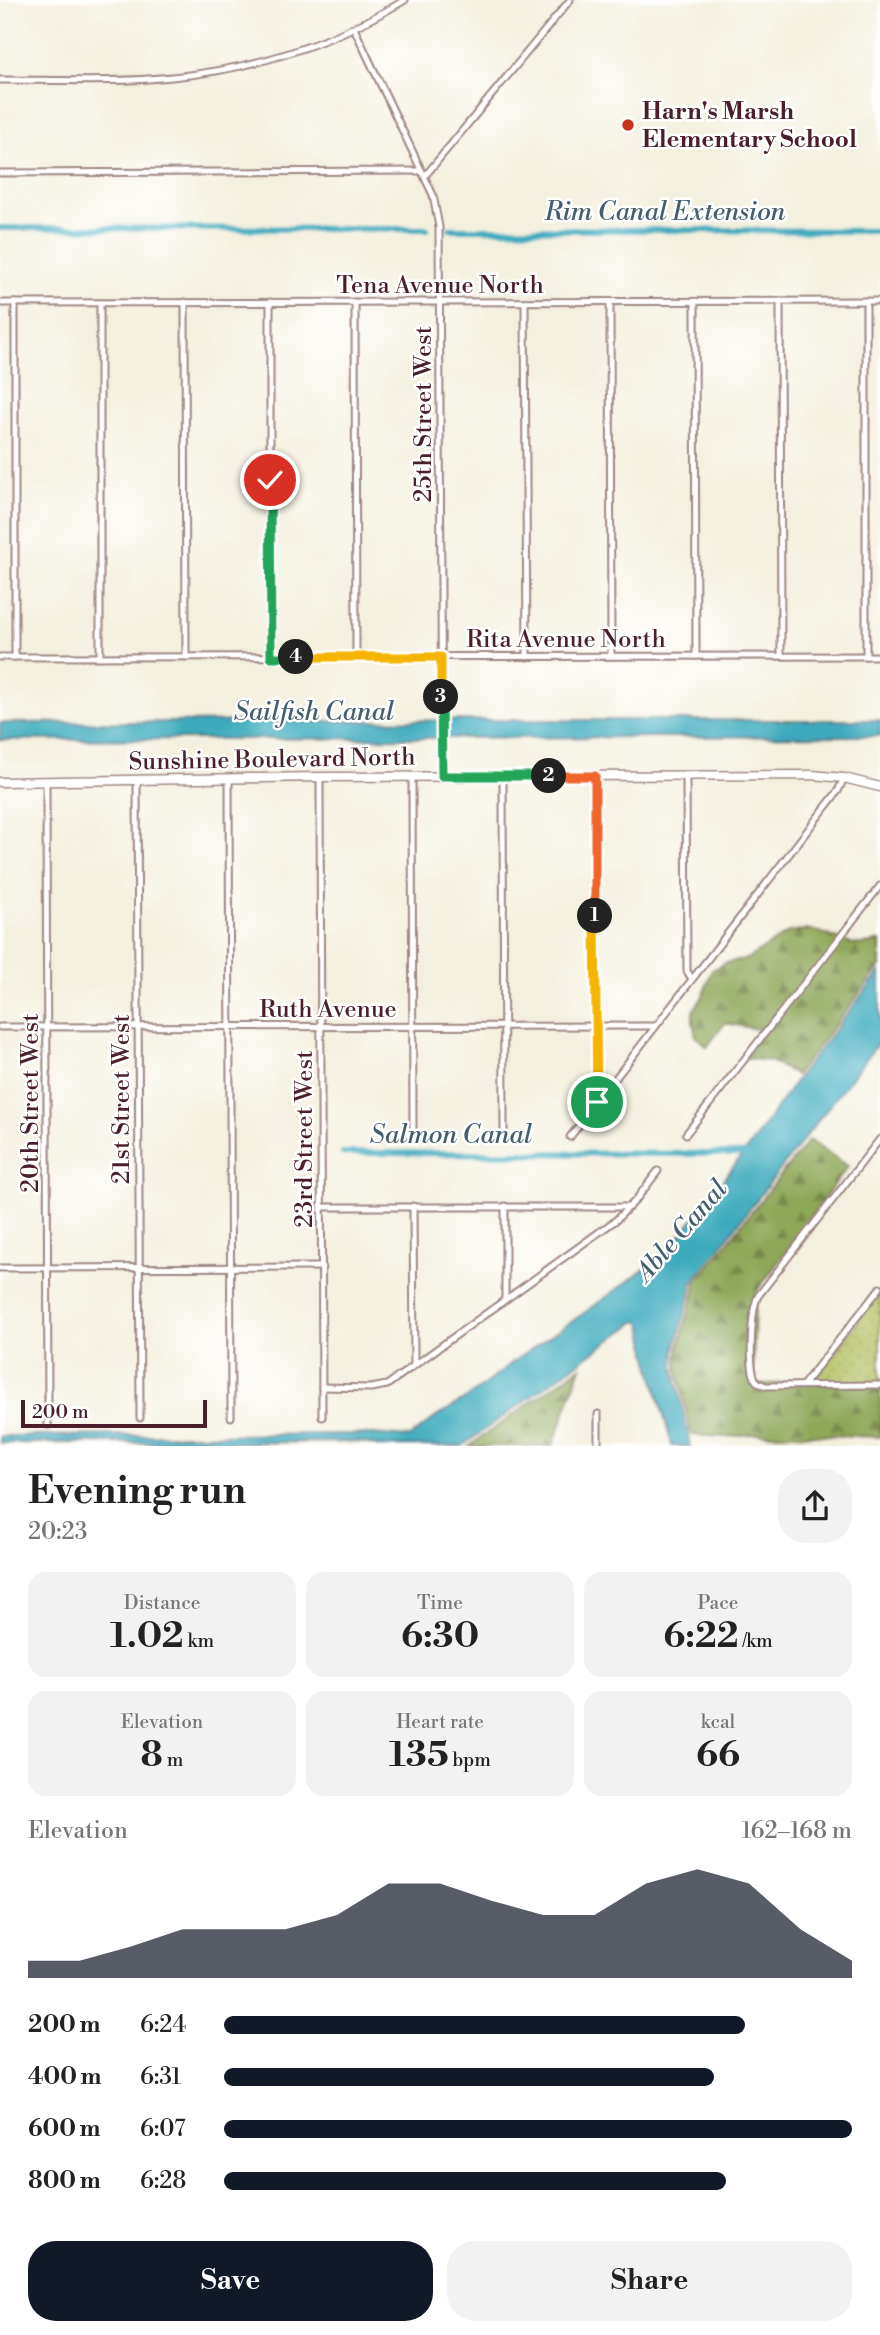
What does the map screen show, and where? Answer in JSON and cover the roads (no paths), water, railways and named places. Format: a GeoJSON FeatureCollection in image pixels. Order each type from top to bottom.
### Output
{"type":"FeatureCollection","features":[{"type":"Feature","properties":{"kind":"street"},"geometry":{"type":"LineString","coordinates":[[0,80],[132,80],[197,75],[274,58],[354,28],[405,0]]}},
{"type":"Feature","properties":{"kind":"street"},"geometry":{"type":"LineString","coordinates":[[0,173],[423,174],[570,0]]}},
{"type":"Feature","properties":{"kind":"street","name":"25th Street West"},"geometry":{"type":"LineString","coordinates":[[354,28],[423,174],[435,204],[439,227],[442,776]]}},
{"type":"Feature","properties":{"kind":"street"},"geometry":{"type":"LineString","coordinates":[[780,301],[781,656]]}},
{"type":"Feature","properties":{"kind":"street"},"geometry":{"type":"LineString","coordinates":[[866,301],[866,656]]}},
{"type":"Feature","properties":{"kind":"street","name":"Tena Avenue North"},"geometry":{"type":"LineString","coordinates":[[0,303],[880,301]]}},
{"type":"Feature","properties":{"kind":"street"},"geometry":{"type":"LineString","coordinates":[[185,302],[186,657]]}},
{"type":"Feature","properties":{"kind":"street"},"geometry":{"type":"LineString","coordinates":[[270,302],[271,657]]}},
{"type":"Feature","properties":{"kind":"street"},"geometry":{"type":"LineString","coordinates":[[355,302],[356,657]]}},
{"type":"Feature","properties":{"kind":"street"},"geometry":{"type":"LineString","coordinates":[[525,302],[527,657]]}},
{"type":"Feature","properties":{"kind":"street"},"geometry":{"type":"LineString","coordinates":[[610,302],[611,656]]}},
{"type":"Feature","properties":{"kind":"street"},"geometry":{"type":"LineString","coordinates":[[695,302],[696,656]]}},
{"type":"Feature","properties":{"kind":"street"},"geometry":{"type":"LineString","coordinates":[[15,303],[15,657]]}},
{"type":"Feature","properties":{"kind":"street"},"geometry":{"type":"LineString","coordinates":[[100,303],[100,657]]}},
{"type":"Feature","properties":{"kind":"street","name":"Rita Avenue North"},"geometry":{"type":"LineString","coordinates":[[0,657],[880,656]]}},
{"type":"Feature","properties":{"kind":"street","name":"Sunshine Boulevard North"},"geometry":{"type":"LineString","coordinates":[[0,782],[320,777],[812,775],[844,778],[880,787]]}},
{"type":"Feature","properties":{"kind":"street"},"geometry":{"type":"LineString","coordinates":[[503,776],[504,1134]]}},
{"type":"Feature","properties":{"kind":"street"},"geometry":{"type":"LineString","coordinates":[[595,776],[597,1102]]}},
{"type":"Feature","properties":{"kind":"street"},"geometry":{"type":"LineString","coordinates":[[686,776],[687,971],[692,979]]}},
{"type":"Feature","properties":{"kind":"street","name":"23rd Street West"},"geometry":{"type":"LineString","coordinates":[[320,777],[323,1418]]}},
{"type":"Feature","properties":{"kind":"street"},"geometry":{"type":"LineString","coordinates":[[412,777],[413,1130]]}},
{"type":"Feature","properties":{"kind":"street"},"geometry":{"type":"LineString","coordinates":[[570,1137],[838,791],[844,778]]}},
{"type":"Feature","properties":{"kind":"street"},"geometry":{"type":"LineString","coordinates":[[229,779],[231,1417]]}},
{"type":"Feature","properties":{"kind":"street","name":"21st Street West"},"geometry":{"type":"LineString","coordinates":[[137,780],[139,1418]]}},
{"type":"Feature","properties":{"kind":"street","name":"20th Street West"},"geometry":{"type":"LineString","coordinates":[[46,781],[48,1425]]}},
{"type":"Feature","properties":{"kind":"street"},"geometry":{"type":"LineString","coordinates":[[686,1134],[880,886]]}},
{"type":"Feature","properties":{"kind":"street","name":"Ruth Avenue"},"geometry":{"type":"LineString","coordinates":[[0,1027],[656,1026]]}},
{"type":"Feature","properties":{"kind":"street"},"geometry":{"type":"LineString","coordinates":[[880,1139],[758,1296],[753,1311],[754,1377],[759,1383],[766,1386],[880,1385]]}},
{"type":"Feature","properties":{"kind":"street"},"geometry":{"type":"LineString","coordinates":[[323,1387],[387,1385],[616,1220],[658,1171]]}},
{"type":"Feature","properties":{"kind":"street"},"geometry":{"type":"LineString","coordinates":[[413,1206],[414,1365]]}},
{"type":"Feature","properties":{"kind":"street"},"geometry":{"type":"LineString","coordinates":[[505,1206],[505,1299]]}},
{"type":"Feature","properties":{"kind":"street"},"geometry":{"type":"LineString","coordinates":[[322,1207],[629,1207]]}},
{"type":"Feature","properties":{"kind":"street"},"geometry":{"type":"LineString","coordinates":[[0,1268],[322,1267]]}},
{"type":"Feature","properties":{"kind":"street"},"geometry":{"type":"LineString","coordinates":[[803,1385],[880,1288]]}},
{"type":"Feature","properties":{"kind":"street"},"geometry":{"type":"LineString","coordinates":[[598,1414],[598,1446]]}},
{"type":"Feature","properties":{"kind":"water"},"geometry":{"type":"Polygon","coordinates":[[[880,720],[880,736],[0,740],[0,723],[880,720]]]}},
{"type":"Feature","properties":{"kind":"water"},"geometry":{"type":"Polygon","coordinates":[[[880,972],[880,1041],[692,1283],[675,1348],[674,1367],[690,1446],[672,1446],[642,1324],[637,1321],[462,1446],[377,1446],[361,1442],[0,1443],[0,1436],[374,1434],[410,1437],[642,1271],[667,1249],[754,1140],[796,1080],[880,972]]]}},
{"type":"Feature","properties":{"kind":"waterway","name":"Rim Canal Extension"},"geometry":{"type":"LineString","coordinates":[[0,228],[427,229]]}},
{"type":"Feature","properties":{"kind":"waterway","name":"Rim Canal Extension"},"geometry":{"type":"LineString","coordinates":[[450,229],[880,231]]}},
{"type":"Feature","properties":{"kind":"waterway","name":"Salmon Canal"},"geometry":{"type":"LineString","coordinates":[[343,1153],[750,1154]]}},
{"type":"Feature","properties":{"kind":"place","name":"Harn's Marsh Elementary School"},"geometry":{"type":"Point","coordinates":[628,125]}},
{"type":"Feature","properties":{"kind":"water label","name":"Sailfish Canal"},"geometry":{"type":"Point","coordinates":[314,711]}},
{"type":"Feature","properties":{"kind":"water label","name":"Able Canal"},"geometry":{"type":"Point","coordinates":[681,1230]}}]}
